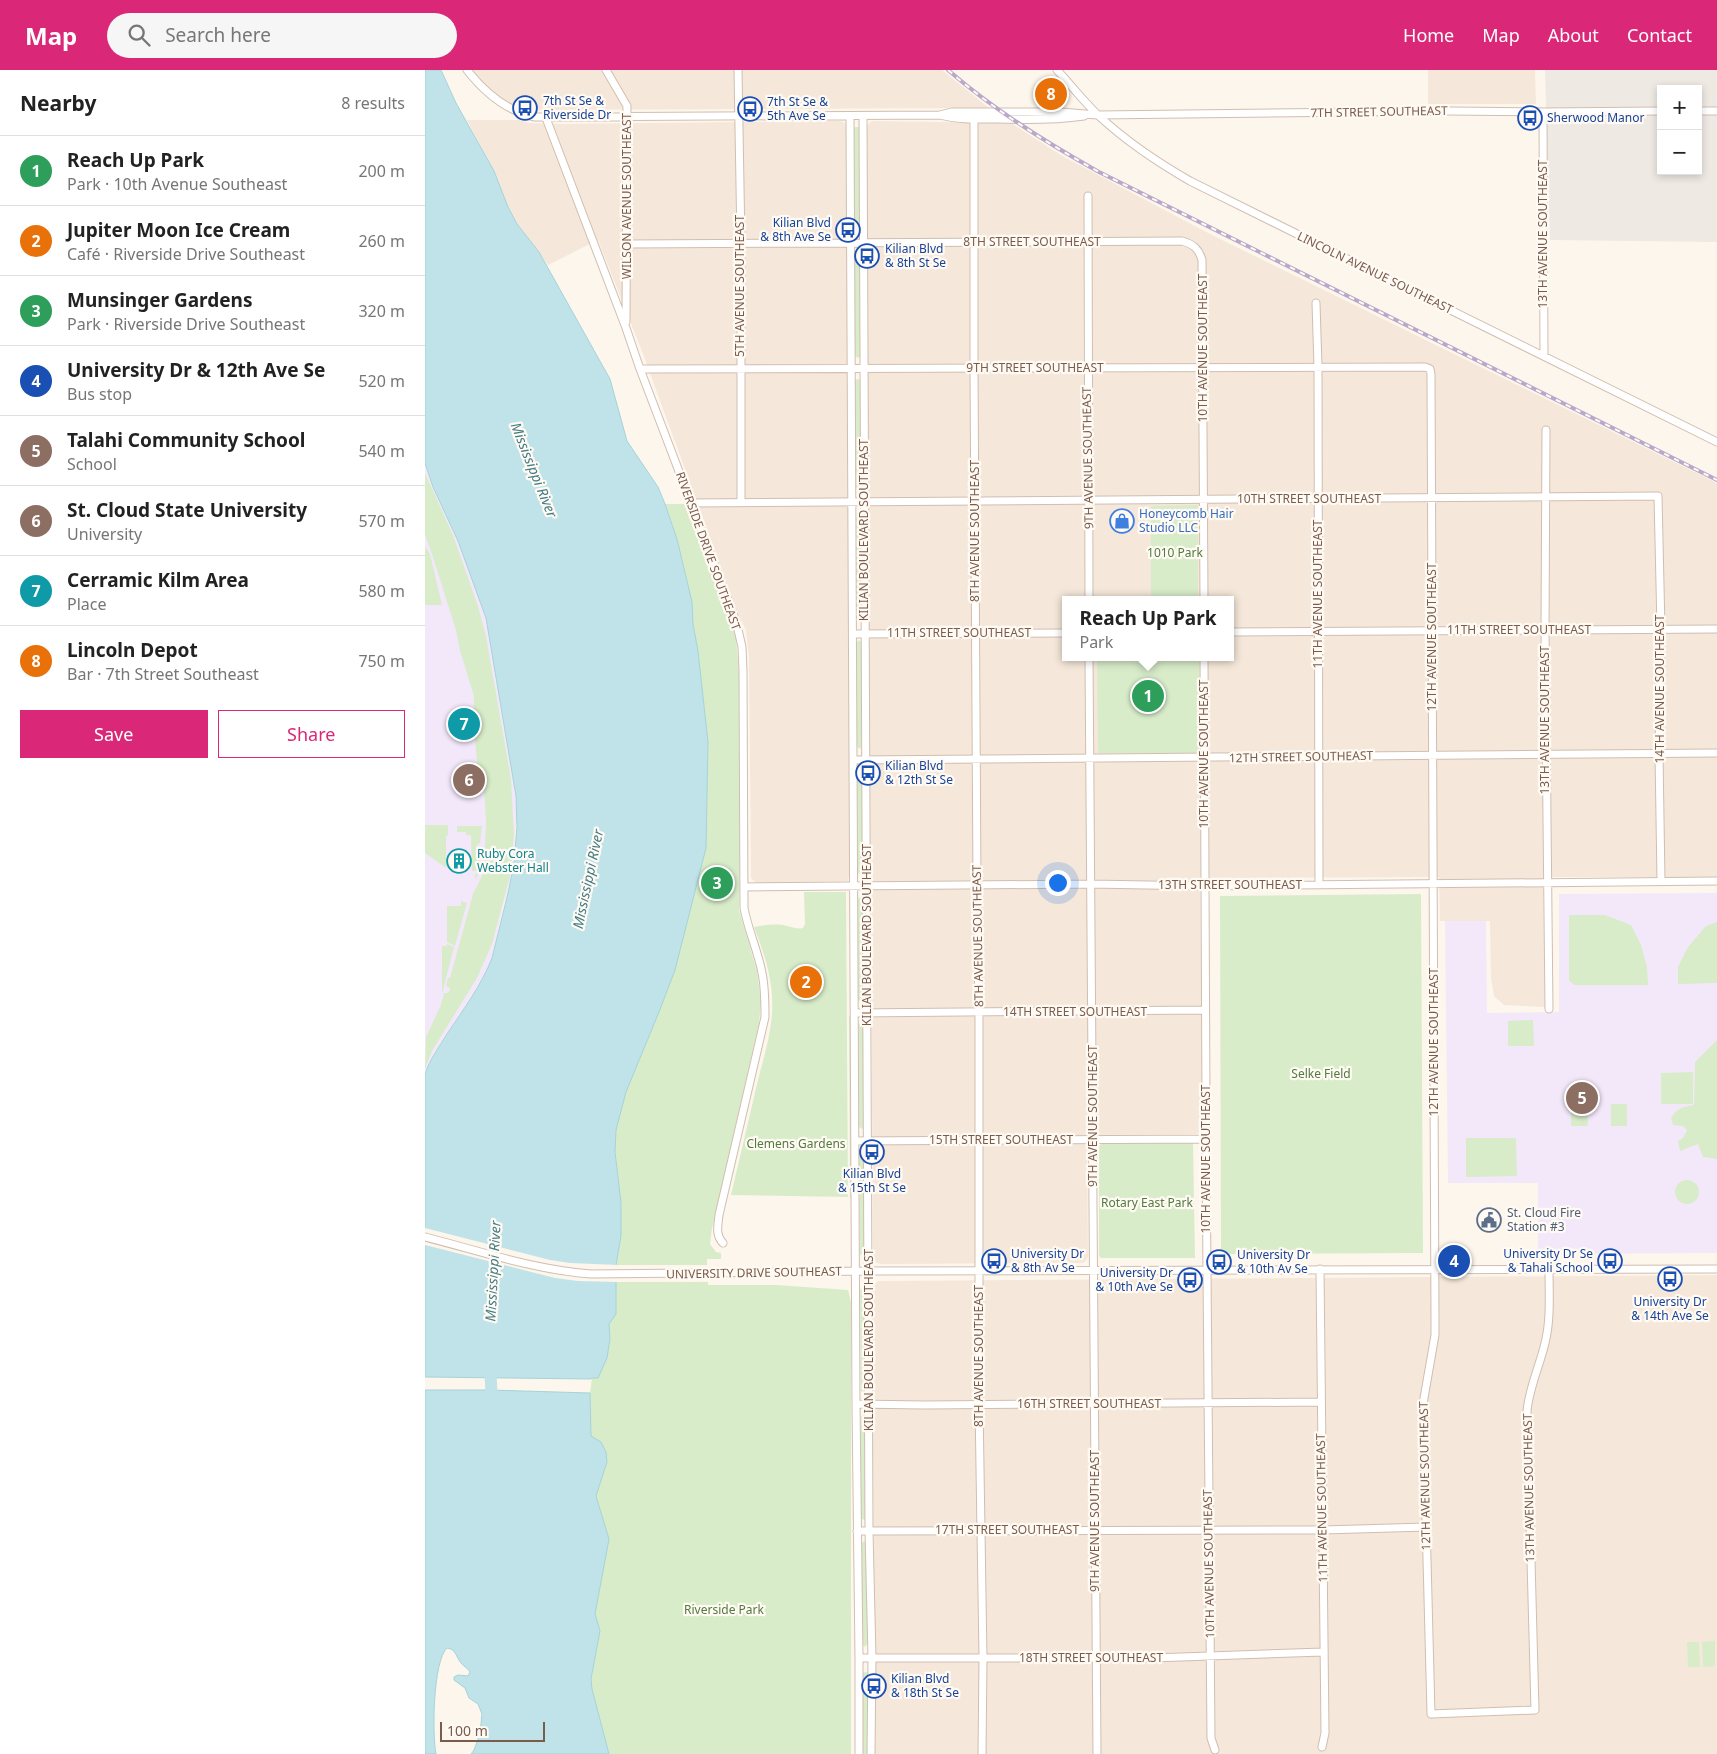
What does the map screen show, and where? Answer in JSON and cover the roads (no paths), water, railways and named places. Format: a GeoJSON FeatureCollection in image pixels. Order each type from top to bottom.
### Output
{"type":"FeatureCollection","features":[{"type":"Feature","properties":{"kind":"street"},"geometry":{"type":"LineString","coordinates":[[467,70],[483,89],[505,106],[525,115],[545,118]]}},
{"type":"Feature","properties":{"kind":"street","name":"WILSON AVENUE SOUTHEAST"},"geometry":{"type":"LineString","coordinates":[[606,70],[627,106],[626,328]]}},
{"type":"Feature","properties":{"kind":"street","name":"5TH AVENUE SOUTHEAST"},"geometry":{"type":"LineString","coordinates":[[738,70],[741,243],[741,502]]}},
{"type":"Feature","properties":{"kind":"street","name":"LINCOLN AVENUE SOUTHEAST"},"geometry":{"type":"LineString","coordinates":[[1057,70],[1097,115],[1124,138],[1144,153],[1190,181],[1717,442]]}},
{"type":"Feature","properties":{"kind":"street"},"geometry":{"type":"LineString","coordinates":[[1702,111],[1717,110]]}},
{"type":"Feature","properties":{"kind":"street","name":"7TH STREET SOUTHEAST"},"geometry":{"type":"LineString","coordinates":[[545,118],[940,115],[952,112],[1061,112],[1097,115],[1448,111],[1657,111]]}},
{"type":"Feature","properties":{"kind":"street","name":"13TH AVENUE SOUTHEAST"},"geometry":{"type":"LineString","coordinates":[[1543,112],[1544,356]]}},
{"type":"Feature","properties":{"kind":"street","name":"7TH STREET SOUTHEAST"},"geometry":{"type":"LineString","coordinates":[[940,115],[952,118],[974,119],[1062,119],[1097,115]]}},
{"type":"Feature","properties":{"kind":"street","name":"KILIAN BOULEVARD SOUTHEAST"},"geometry":{"type":"LineString","coordinates":[[850,116],[859,1754]]}},
{"type":"Feature","properties":{"kind":"street","name":"KILIAN BOULEVARD SOUTHEAST"},"geometry":{"type":"LineString","coordinates":[[863,116],[871,1754]]}},
{"type":"Feature","properties":{"kind":"street","name":"RIVERSIDE DRIVE SOUTHEAST"},"geometry":{"type":"LineString","coordinates":[[545,118],[736,621],[742,648],[744,908],[762,972],[765,994],[765,1017],[719,1215],[717,1230],[719,1238],[723,1243]]}},
{"type":"Feature","properties":{"kind":"street","name":"8TH AVENUE SOUTHEAST"},"geometry":{"type":"LineString","coordinates":[[974,119],[973,368],[980,1140],[979,1404],[983,1658],[982,1754]]}},
{"type":"Feature","properties":{"kind":"street","name":"9TH AVENUE SOUTHEAST"},"geometry":{"type":"LineString","coordinates":[[1088,196],[1089,596]]}},
{"type":"Feature","properties":{"kind":"street","name":"8TH STREET SOUTHEAST"},"geometry":{"type":"LineString","coordinates":[[627,244],[1182,241],[1190,243],[1196,248]]}},
{"type":"Feature","properties":{"kind":"street","name":"10TH AVENUE SOUTHEAST"},"geometry":{"type":"LineString","coordinates":[[1196,248],[1203,260],[1204,596]]}},
{"type":"Feature","properties":{"kind":"street","name":"11TH AVENUE SOUTHEAST"},"geometry":{"type":"LineString","coordinates":[[1316,303],[1318,367],[1319,885]]}},
{"type":"Feature","properties":{"kind":"street","name":"9TH STREET SOUTHEAST"},"geometry":{"type":"LineString","coordinates":[[640,369],[1203,367],[1425,367],[1430,369]]}},
{"type":"Feature","properties":{"kind":"street","name":"12TH AVENUE SOUTHEAST"},"geometry":{"type":"LineString","coordinates":[[1430,369],[1433,498],[1431,631],[1434,883],[1435,1335],[1423,1404],[1431,1714]]}},
{"type":"Feature","properties":{"kind":"street","name":"13TH AVENUE SOUTHEAST"},"geometry":{"type":"LineString","coordinates":[[1546,430],[1545,755],[1549,1009]]}},
{"type":"Feature","properties":{"kind":"street","name":"10TH STREET SOUTHEAST"},"geometry":{"type":"LineString","coordinates":[[691,503],[1658,496]]}},
{"type":"Feature","properties":{"kind":"street","name":"14TH AVENUE SOUTHEAST"},"geometry":{"type":"LineString","coordinates":[[1658,496],[1661,629],[1659,754],[1661,881]]}},
{"type":"Feature","properties":{"kind":"street","name":"11TH STREET SOUTHEAST"},"geometry":{"type":"LineString","coordinates":[[1234,632],[1717,629]]}},
{"type":"Feature","properties":{"kind":"street","name":"11TH STREET SOUTHEAST"},"geometry":{"type":"LineString","coordinates":[[853,634],[1062,633]]}},
{"type":"Feature","properties":{"kind":"street","name":"9TH AVENUE SOUTHEAST"},"geometry":{"type":"LineString","coordinates":[[1089,661],[1097,1754]]}},
{"type":"Feature","properties":{"kind":"street","name":"10TH AVENUE SOUTHEAST"},"geometry":{"type":"LineString","coordinates":[[1204,661],[1206,1271],[1211,1738],[1215,1750]]}},
{"type":"Feature","properties":{"kind":"street","name":"12TH STREET SOUTHEAST"},"geometry":{"type":"LineString","coordinates":[[854,760],[1717,753]]}},
{"type":"Feature","properties":{"kind":"street","name":"13TH STREET SOUTHEAST"},"geometry":{"type":"LineString","coordinates":[[744,887],[1090,884],[1205,886],[1717,881]]}},
{"type":"Feature","properties":{"kind":"street","name":"14TH STREET SOUTHEAST"},"geometry":{"type":"LineString","coordinates":[[855,1013],[1205,1010]]}},
{"type":"Feature","properties":{"kind":"street","name":"15TH STREET SOUTHEAST"},"geometry":{"type":"LineString","coordinates":[[855,1140],[1207,1139]]}},
{"type":"Feature","properties":{"kind":"street","name":"UNIVERSITY DRIVE SOUTHEAST"},"geometry":{"type":"LineString","coordinates":[[425,1237],[539,1267],[591,1274],[856,1271],[1717,1269]]}},
{"type":"Feature","properties":{"kind":"street","name":"11TH AVENUE SOUTHEAST"},"geometry":{"type":"LineString","coordinates":[[1320,1269],[1325,1733],[1322,1747]]}},
{"type":"Feature","properties":{"kind":"street","name":"13TH AVENUE SOUTHEAST"},"geometry":{"type":"LineString","coordinates":[[1431,1714],[1535,1710],[1527,1411],[1530,1393],[1547,1335],[1549,1269]]}},
{"type":"Feature","properties":{"kind":"street","name":"16TH STREET SOUTHEAST"},"geometry":{"type":"LineString","coordinates":[[856,1404],[1208,1404],[1321,1402]]}},
{"type":"Feature","properties":{"kind":"street","name":"17TH STREET SOUTHEAST"},"geometry":{"type":"LineString","coordinates":[[857,1531],[1323,1530],[1426,1527]]}},
{"type":"Feature","properties":{"kind":"street","name":"18TH STREET SOUTHEAST"},"geometry":{"type":"LineString","coordinates":[[859,1658],[1210,1657],[1323,1652]]}},
{"type":"Feature","properties":{"kind":"water"},"geometry":{"type":"Polygon","coordinates":[[[425,70],[441,70],[456,103],[494,171],[517,224],[539,252],[610,379],[627,441],[658,487],[665,504],[677,539],[692,602],[693,624],[698,651],[708,742],[706,848],[675,970],[626,1092],[616,1130],[615,1152],[621,1203],[621,1236],[616,1265],[616,1314],[609,1324],[610,1339],[607,1358],[598,1378],[591,1379],[425,1377],[425,1074],[435,1053],[478,987],[492,958],[509,889],[514,862],[517,827],[516,796],[486,618],[458,541],[433,487],[425,463],[425,70]]]}},
{"type":"Feature","properties":{"kind":"water"},"geometry":{"type":"Polygon","coordinates":[[[425,1390],[590,1393],[591,1436],[601,1442],[606,1452],[607,1462],[596,1496],[609,1539],[595,1614],[600,1631],[591,1679],[609,1754],[471,1754],[480,1734],[482,1714],[478,1704],[469,1698],[465,1688],[454,1680],[454,1677],[458,1675],[468,1676],[470,1672],[454,1652],[447,1648],[442,1655],[436,1682],[434,1731],[436,1754],[425,1754],[425,1390]]]}},
{"type":"Feature","properties":{"kind":"waterway","name":"Mississippi River"},"geometry":{"type":"LineString","coordinates":[[490,1362],[492,1405]]}},
{"type":"Feature","properties":{"kind":"railway"},"geometry":{"type":"LineString","coordinates":[[948,70],[983,99],[1021,125],[1099,172],[1717,480]]}},
{"type":"Feature","properties":{"kind":"place","name":"Lincoln Depot"},"geometry":{"type":"Point","coordinates":[1051,94]}},
{"type":"Feature","properties":{"kind":"place","name":"7th St Se & Riverside Dr"},"geometry":{"type":"Point","coordinates":[525,108]}},
{"type":"Feature","properties":{"kind":"place","name":"7th St Se & 5th Ave Se"},"geometry":{"type":"Point","coordinates":[750,109]}},
{"type":"Feature","properties":{"kind":"place","name":"Sherwood Manor"},"geometry":{"type":"Point","coordinates":[1530,118]}},
{"type":"Feature","properties":{"kind":"place","name":"Kilian Blvd & 8th Ave Se"},"geometry":{"type":"Point","coordinates":[848,230]}},
{"type":"Feature","properties":{"kind":"place","name":"Kilian Blvd & 8th St Se"},"geometry":{"type":"Point","coordinates":[867,256]}},
{"type":"Feature","properties":{"kind":"place","name":"Honeycomb Hair Studio LLC"},"geometry":{"type":"Point","coordinates":[1122,521]}},
{"type":"Feature","properties":{"kind":"place","name":"Reach Up Park"},"geometry":{"type":"Point","coordinates":[1148,696]}},
{"type":"Feature","properties":{"kind":"place","name":"Cerramic Kilm Area"},"geometry":{"type":"Point","coordinates":[464,724]}},
{"type":"Feature","properties":{"kind":"place","name":"Kilian Blvd & 12th St Se"},"geometry":{"type":"Point","coordinates":[868,773]}},
{"type":"Feature","properties":{"kind":"place","name":"St. Cloud State University"},"geometry":{"type":"Point","coordinates":[469,780]}},
{"type":"Feature","properties":{"kind":"place","name":"Ruby Cora Webster Hall"},"geometry":{"type":"Point","coordinates":[459,861]}},
{"type":"Feature","properties":{"kind":"place","name":"Munsinger Gardens"},"geometry":{"type":"Point","coordinates":[717,883]}},
{"type":"Feature","properties":{"kind":"place","name":"Jupiter Moon Ice Cream"},"geometry":{"type":"Point","coordinates":[806,982]}},
{"type":"Feature","properties":{"kind":"place","name":"Talahi Community School"},"geometry":{"type":"Point","coordinates":[1582,1098]}},
{"type":"Feature","properties":{"kind":"place","name":"Kilian Blvd & 15th St Se"},"geometry":{"type":"Point","coordinates":[872,1152]}},
{"type":"Feature","properties":{"kind":"place","name":"St. Cloud Fire Station #3"},"geometry":{"type":"Point","coordinates":[1489,1220]}},
{"type":"Feature","properties":{"kind":"place","name":"University Dr & 8th Av Se"},"geometry":{"type":"Point","coordinates":[994,1261]}},
{"type":"Feature","properties":{"kind":"place","name":"University Dr & 12th Ave Se"},"geometry":{"type":"Point","coordinates":[1454,1261]}},
{"type":"Feature","properties":{"kind":"place","name":"University Dr Se & Tahali School"},"geometry":{"type":"Point","coordinates":[1610,1261]}},
{"type":"Feature","properties":{"kind":"place","name":"University Dr & 10th Av Se"},"geometry":{"type":"Point","coordinates":[1219,1262]}},
{"type":"Feature","properties":{"kind":"place","name":"University Dr & 14th Ave Se"},"geometry":{"type":"Point","coordinates":[1670,1279]}},
{"type":"Feature","properties":{"kind":"place","name":"University Dr & 10th Ave Se"},"geometry":{"type":"Point","coordinates":[1190,1280]}},
{"type":"Feature","properties":{"kind":"place","name":"Kilian Blvd & 18th St Se"},"geometry":{"type":"Point","coordinates":[874,1686]}},
{"type":"Feature","properties":{"kind":"park label","name":"1010 Park"},"geometry":{"type":"Point","coordinates":[1175,553]}},
{"type":"Feature","properties":{"kind":"park label","name":"Selke Field"},"geometry":{"type":"Point","coordinates":[1321,1074]}},
{"type":"Feature","properties":{"kind":"park label","name":"Clemens Gardens"},"geometry":{"type":"Point","coordinates":[796,1144]}},
{"type":"Feature","properties":{"kind":"park label","name":"Rotary East Park"},"geometry":{"type":"Point","coordinates":[1147,1203]}},
{"type":"Feature","properties":{"kind":"park label","name":"Riverside Park"},"geometry":{"type":"Point","coordinates":[724,1610]}}]}
